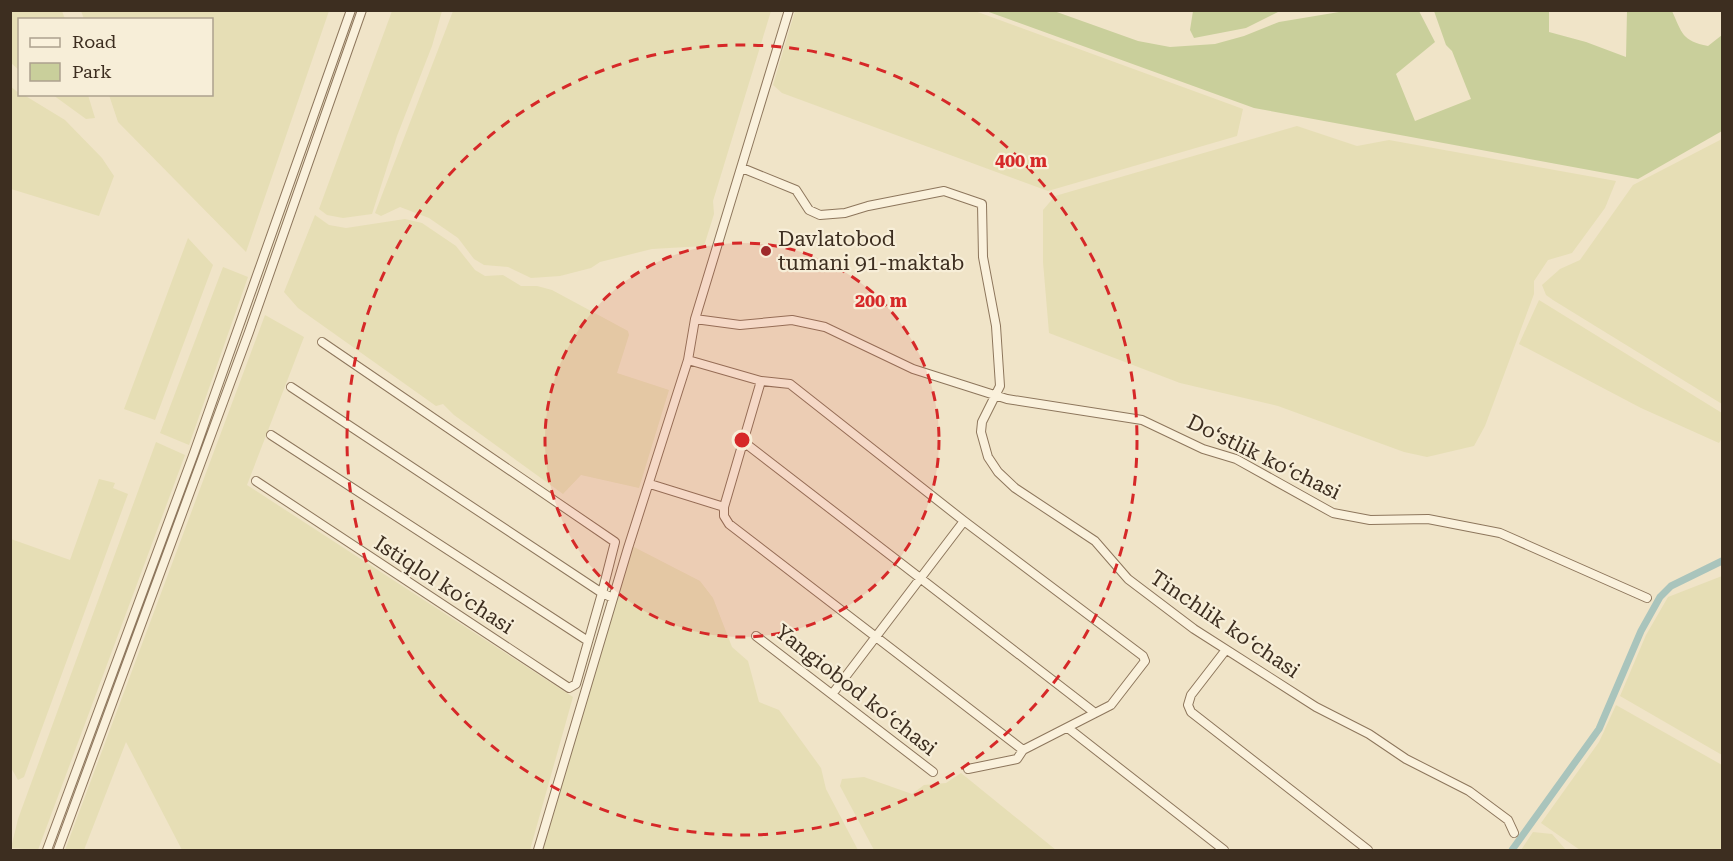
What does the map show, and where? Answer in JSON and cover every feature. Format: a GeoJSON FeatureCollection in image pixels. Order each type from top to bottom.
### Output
{"type":"FeatureCollection","features":[{"type":"Feature","properties":{"kind":"street"},"geometry":{"type":"LineString","coordinates":[[47,850],[194,453],[351,10]]}},
{"type":"Feature","properties":{"kind":"street"},"geometry":{"type":"LineString","coordinates":[[58,850],[249,332],[362,10]]}},
{"type":"Feature","properties":{"kind":"street"},"geometry":{"type":"LineString","coordinates":[[538,850],[613,598],[688,360],[695,319],[789,10]]}},
{"type":"Feature","properties":{"kind":"street"},"geometry":{"type":"LineString","coordinates":[[742,168],[796,190],[809,210],[820,214],[845,213],[868,206],[944,191],[982,204],[985,274],[997,336],[1000,386],[997,396]]}},
{"type":"Feature","properties":{"kind":"street","name":"Doʻstlik koʻchasi"},"geometry":{"type":"LineString","coordinates":[[695,319],[740,325],[774,320],[809,323],[841,334],[914,369],[997,396],[1039,406],[1130,417],[1174,433],[1203,449],[1236,459],[1333,513],[1370,520],[1428,519],[1500,533],[1647,598]]}},
{"type":"Feature","properties":{"kind":"street","name":"Istiqlol koʻchasi"},"geometry":{"type":"LineString","coordinates":[[256,481],[569,688],[576,684],[615,542],[322,342]]}},
{"type":"Feature","properties":{"kind":"street"},"geometry":{"type":"LineString","coordinates":[[688,360],[761,381],[790,384],[1145,659],[1111,705],[1023,750],[1017,759],[968,769]]}},
{"type":"Feature","properties":{"kind":"street"},"geometry":{"type":"LineString","coordinates":[[761,381],[745,442],[724,507],[724,516],[729,524],[1023,750]]}},
{"type":"Feature","properties":{"kind":"street"},"geometry":{"type":"LineString","coordinates":[[291,387],[602,593],[613,598]]}},
{"type":"Feature","properties":{"kind":"street","name":"Tinchlik koʻchasi"},"geometry":{"type":"LineString","coordinates":[[997,396],[982,422],[981,432],[987,457],[998,472],[1015,488],[1095,541],[1128,579],[1226,651],[1316,707],[1369,734],[1407,759],[1469,791],[1508,820],[1514,833]]}},
{"type":"Feature","properties":{"kind":"street","name":"Istiqlol koʻchasi"},"geometry":{"type":"LineString","coordinates":[[271,435],[588,641]]}},
{"type":"Feature","properties":{"kind":"street"},"geometry":{"type":"LineString","coordinates":[[745,442],[1095,713]]}},
{"type":"Feature","properties":{"kind":"street"},"geometry":{"type":"LineString","coordinates":[[650,484],[724,507]]}},
{"type":"Feature","properties":{"kind":"street"},"geometry":{"type":"LineString","coordinates":[[832,693],[964,521]]}},
{"type":"Feature","properties":{"kind":"street","name":"Yangiobod koʻchasi"},"geometry":{"type":"LineString","coordinates":[[756,636],[933,772]]}},
{"type":"Feature","properties":{"kind":"street"},"geometry":{"type":"LineString","coordinates":[[1226,651],[1191,695],[1188,705],[1191,712],[1368,850]]}},
{"type":"Feature","properties":{"kind":"street"},"geometry":{"type":"LineString","coordinates":[[1068,728],[1224,850]]}},
{"type":"Feature","properties":{"kind":"shaded area"},"geometry":{"type":"Polygon","coordinates":[[[11,10],[62,11],[65,18],[18,18],[18,69],[11,63],[11,10]]]}},
{"type":"Feature","properties":{"kind":"shaded area"},"geometry":{"type":"Polygon","coordinates":[[[81,11],[329,11],[246,252],[118,122],[109,96],[213,96],[213,18],[84,18],[81,11]]]}},
{"type":"Feature","properties":{"kind":"shaded area"},"geometry":{"type":"Polygon","coordinates":[[[392,11],[442,11],[432,46],[397,136],[372,214],[343,218],[327,215],[319,209],[392,11]]]}},
{"type":"Feature","properties":{"kind":"shaded area"},"geometry":{"type":"Polygon","coordinates":[[[453,11],[771,11],[713,201],[714,214],[704,246],[652,249],[600,262],[591,268],[560,276],[531,278],[508,267],[484,265],[474,259],[458,238],[429,218],[400,207],[381,216],[375,213],[453,11]]]}},
{"type":"Feature","properties":{"kind":"shaded area"},"geometry":{"type":"Polygon","coordinates":[[[795,11],[975,11],[1243,109],[1237,136],[1048,191],[782,93],[773,85],[795,11]]]}},
{"type":"Feature","properties":{"kind":"shaded area"},"geometry":{"type":"Polygon","coordinates":[[[10,86],[18,92],[18,96],[26,96],[65,120],[102,158],[114,176],[99,216],[11,189],[10,86]]]}},
{"type":"Feature","properties":{"kind":"shaded area"},"geometry":{"type":"Polygon","coordinates":[[[54,96],[88,96],[95,118],[86,119],[54,96]]]}},
{"type":"Feature","properties":{"kind":"shaded area"},"geometry":{"type":"Polygon","coordinates":[[[1297,126],[1357,146],[1389,140],[1616,181],[1605,208],[1572,253],[1548,260],[1534,281],[1534,294],[1485,426],[1474,446],[1427,457],[1404,452],[1278,406],[1180,383],[1049,333],[1043,262],[1043,210],[1055,196],[1297,126]]]}},
{"type":"Feature","properties":{"kind":"shaded area"},"geometry":{"type":"Polygon","coordinates":[[[1722,139],[1722,404],[1553,300],[1546,295],[1542,285],[1560,269],[1580,260],[1633,185],[1722,139]]]}},
{"type":"Feature","properties":{"kind":"shaded area"},"geometry":{"type":"Polygon","coordinates":[[[315,215],[329,225],[346,228],[405,219],[422,223],[456,246],[475,270],[485,276],[503,275],[521,286],[537,286],[552,290],[628,331],[629,335],[617,373],[669,390],[639,488],[581,475],[563,494],[454,415],[443,404],[436,406],[298,308],[284,292],[315,215]]]}},
{"type":"Feature","properties":{"kind":"shaded area"},"geometry":{"type":"Polygon","coordinates":[[[188,238],[213,265],[155,420],[124,409],[188,238]]]}},
{"type":"Feature","properties":{"kind":"shaded area"},"geometry":{"type":"Polygon","coordinates":[[[223,267],[248,277],[189,445],[160,433],[223,267]]]}},
{"type":"Feature","properties":{"kind":"shaded area"},"geometry":{"type":"Polygon","coordinates":[[[1539,300],[1722,413],[1722,438],[1719,443],[1641,408],[1519,344],[1539,300]]]}},
{"type":"Feature","properties":{"kind":"shaded area"},"geometry":{"type":"Polygon","coordinates":[[[265,315],[304,337],[247,485],[573,697],[530,850],[182,850],[126,742],[84,850],[65,850],[265,315]]]}},
{"type":"Feature","properties":{"kind":"shaded area"},"geometry":{"type":"Polygon","coordinates":[[[156,442],[185,455],[38,850],[11,848],[18,819],[156,442]]]}},
{"type":"Feature","properties":{"kind":"shaded area"},"geometry":{"type":"Polygon","coordinates":[[[99,479],[115,483],[113,488],[128,494],[24,777],[18,780],[10,766],[11,539],[70,560],[99,479]]]}},
{"type":"Feature","properties":{"kind":"shaded area"},"geometry":{"type":"Polygon","coordinates":[[[632,546],[700,581],[713,598],[732,647],[748,661],[759,702],[779,710],[821,768],[826,789],[858,850],[543,850],[632,546]]]}},
{"type":"Feature","properties":{"kind":"shaded area"},"geometry":{"type":"Polygon","coordinates":[[[1722,576],[1722,755],[1620,696],[1646,635],[1668,597],[1722,576]]]}},
{"type":"Feature","properties":{"kind":"shaded area"},"geometry":{"type":"Polygon","coordinates":[[[1616,705],[1722,765],[1722,850],[1580,850],[1541,823],[1599,742],[1616,705]]]}},
{"type":"Feature","properties":{"kind":"shaded area"},"geometry":{"type":"Polygon","coordinates":[[[961,773],[1056,850],[874,850],[840,786],[842,779],[864,777],[912,794],[924,785],[946,783],[961,773]]]}},
{"type":"Feature","properties":{"kind":"shaded area"},"geometry":{"type":"Polygon","coordinates":[[[1533,832],[1552,834],[1566,850],[1521,850],[1533,832]]]}},
{"type":"Feature","properties":{"kind":"green space"},"geometry":{"type":"Polygon","coordinates":[[[1193,10],[1291,11],[1278,12],[1246,28],[1194,38],[1190,30],[1193,10]]]}},
{"type":"Feature","properties":{"kind":"green space"},"geometry":{"type":"Polygon","coordinates":[[[986,11],[1054,11],[1138,41],[1170,47],[1215,44],[1244,36],[1279,22],[1345,11],[1419,11],[1435,42],[1396,74],[1415,121],[1471,99],[1452,51],[1446,45],[1434,11],[1549,11],[1549,32],[1586,42],[1626,57],[1627,11],[1672,11],[1684,35],[1693,42],[1708,46],[1722,35],[1722,131],[1638,179],[1254,108],[986,11]]]}},
{"type":"Feature","properties":{"kind":"waterway"},"geometry":{"type":"LineString","coordinates":[[1512,850],[1599,729],[1641,631],[1660,597],[1671,586],[1722,561]]}},
{"type":"Feature","properties":{"kind":"place","name":"Davlatobod tumani 91-maktab"},"geometry":{"type":"Point","coordinates":[766,251]}}]}
